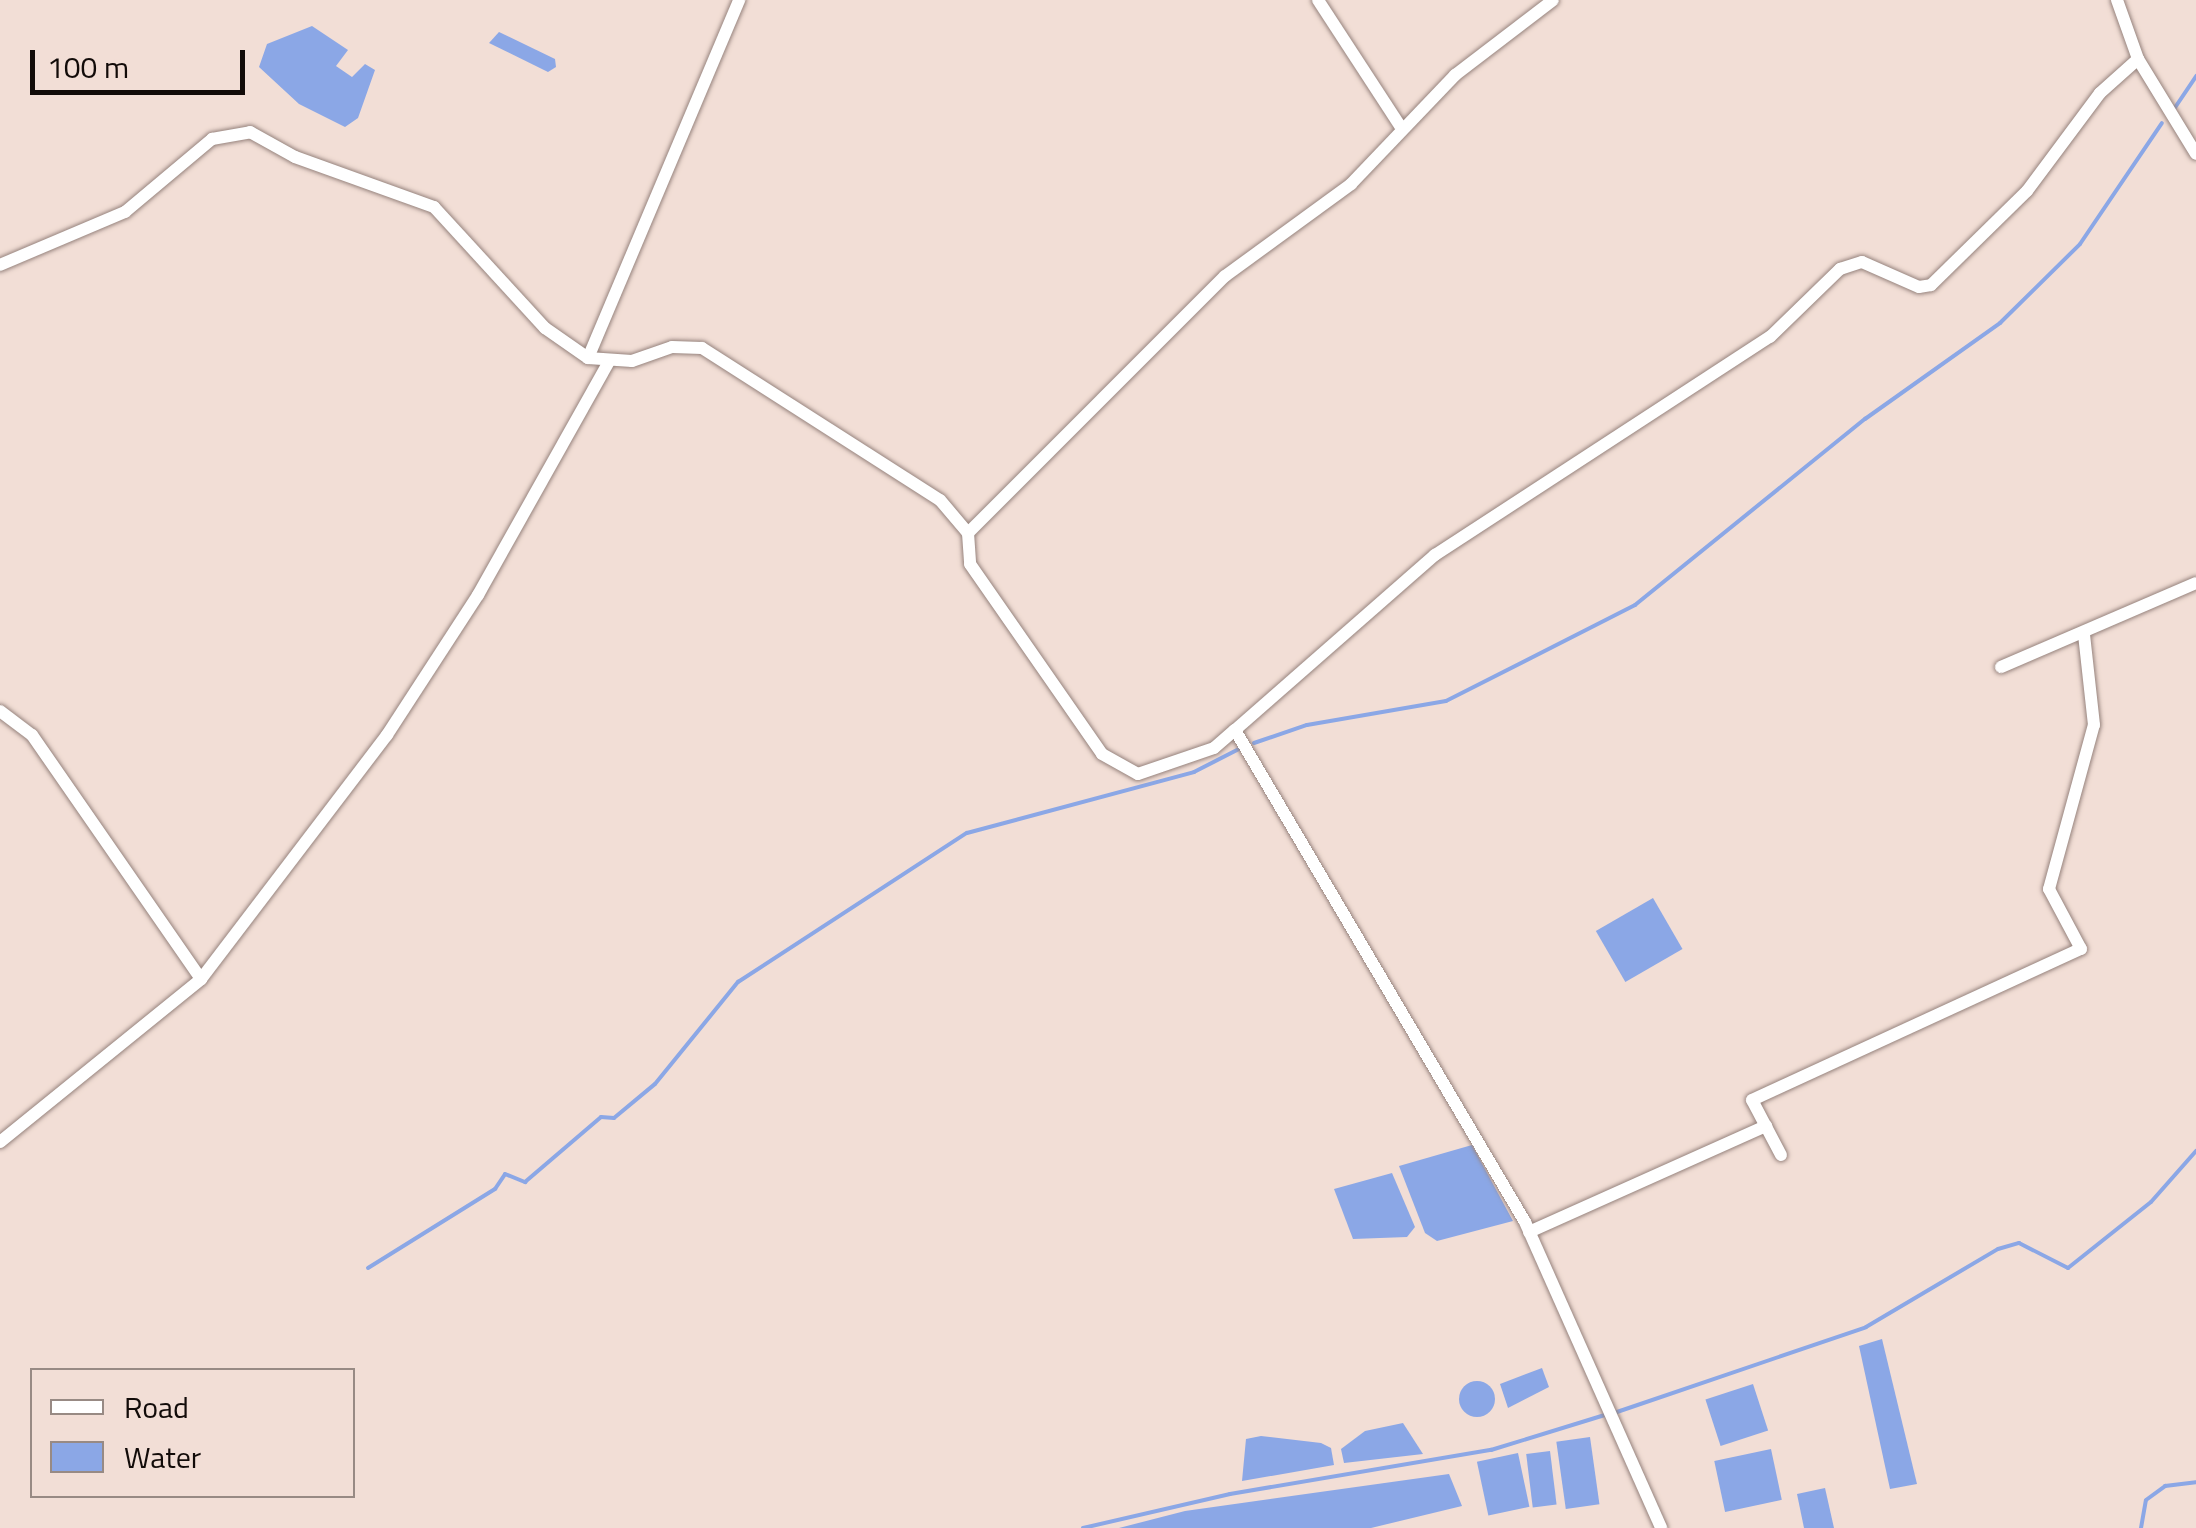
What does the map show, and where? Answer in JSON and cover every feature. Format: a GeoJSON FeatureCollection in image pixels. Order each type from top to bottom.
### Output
{"type":"FeatureCollection","features":[{"type":"Feature","properties":{"kind":"street"},"geometry":{"type":"LineString","coordinates":[[588,358],[738,0]]}},
{"type":"Feature","properties":{"kind":"street"},"geometry":{"type":"LineString","coordinates":[[1318,0],[1400,126]]}},
{"type":"Feature","properties":{"kind":"street"},"geometry":{"type":"LineString","coordinates":[[968,533],[1225,276],[1351,184],[1400,126],[1553,0]]}},
{"type":"Feature","properties":{"kind":"street"},"geometry":{"type":"LineString","coordinates":[[2118,0],[2138,59],[2196,154]]}},
{"type":"Feature","properties":{"kind":"street"},"geometry":{"type":"LineString","coordinates":[[0,265],[125,212],[212,139],[250,132],[295,157],[434,207],[544,328],[588,358],[608,362],[702,348],[848,435],[940,500],[968,533],[970,564],[1102,754],[1121,769],[1138,774],[1214,748],[1435,555],[1770,337],[1840,269],[1862,262],[1918,287],[1931,285],[2027,191],[2100,94],[2138,59]]}},
{"type":"Feature","properties":{"kind":"street"},"geometry":{"type":"LineString","coordinates":[[0,1142],[202,979],[397,719],[608,362]]}},
{"type":"Feature","properties":{"kind":"street"},"geometry":{"type":"LineString","coordinates":[[2001,667],[2084,635],[2196,584]]}},
{"type":"Feature","properties":{"kind":"street"},"geometry":{"type":"LineString","coordinates":[[1781,1155],[1752,1100],[2081,949],[2049,890],[2094,725],[2084,635]]}},
{"type":"Feature","properties":{"kind":"street"},"geometry":{"type":"LineString","coordinates":[[0,711],[32,735],[202,979]]}},
{"type":"Feature","properties":{"kind":"street"},"geometry":{"type":"LineString","coordinates":[[1234,730],[1529,1232],[1661,1528]]}},
{"type":"Feature","properties":{"kind":"street"},"geometry":{"type":"LineString","coordinates":[[1529,1232],[1766,1126]]}},
{"type":"Feature","properties":{"kind":"water"},"geometry":{"type":"Polygon","coordinates":[[[312,26],[348,50],[336,66],[352,77],[365,64],[375,70],[358,118],[345,127],[299,104],[259,67],[267,44],[312,26]]]}},
{"type":"Feature","properties":{"kind":"water"},"geometry":{"type":"Polygon","coordinates":[[[499,32],[555,59],[556,67],[548,72],[489,43],[499,32]]]}},
{"type":"Feature","properties":{"kind":"water"},"geometry":{"type":"Polygon","coordinates":[[[1653,898],[1682,949],[1625,982],[1596,931],[1653,898]]]}},
{"type":"Feature","properties":{"kind":"water"},"geometry":{"type":"Polygon","coordinates":[[[1472,1145],[1513,1221],[1437,1241],[1425,1233],[1399,1166],[1472,1145]]]}},
{"type":"Feature","properties":{"kind":"water"},"geometry":{"type":"Polygon","coordinates":[[[1392,1173],[1415,1227],[1407,1237],[1353,1239],[1334,1189],[1392,1173]]]}},
{"type":"Feature","properties":{"kind":"water"},"geometry":{"type":"Polygon","coordinates":[[[1882,1339],[1917,1484],[1890,1489],[1859,1346],[1882,1339]]]}},
{"type":"Feature","properties":{"kind":"water"},"geometry":{"type":"Polygon","coordinates":[[[1542,1368],[1549,1387],[1508,1408],[1500,1384],[1542,1368]]]}},
{"type":"Feature","properties":{"kind":"water"},"geometry":{"type":"Polygon","coordinates":[[[1477,1381],[1490,1386],[1495,1399],[1490,1412],[1477,1417],[1464,1412],[1459,1399],[1464,1386],[1477,1381]]]}},
{"type":"Feature","properties":{"kind":"water"},"geometry":{"type":"Polygon","coordinates":[[[1753,1384],[1768,1431],[1721,1446],[1705,1399],[1753,1384]]]}},
{"type":"Feature","properties":{"kind":"water"},"geometry":{"type":"Polygon","coordinates":[[[1403,1423],[1423,1454],[1344,1463],[1341,1449],[1365,1431],[1403,1423]]]}},
{"type":"Feature","properties":{"kind":"water"},"geometry":{"type":"Polygon","coordinates":[[[1261,1436],[1321,1443],[1331,1448],[1334,1465],[1242,1481],[1246,1439],[1261,1436]]]}},
{"type":"Feature","properties":{"kind":"water"},"geometry":{"type":"Polygon","coordinates":[[[1590,1437],[1599,1504],[1566,1509],[1556,1442],[1590,1437]]]}},
{"type":"Feature","properties":{"kind":"water"},"geometry":{"type":"Polygon","coordinates":[[[1771,1449],[1782,1500],[1725,1512],[1714,1461],[1771,1449]]]}},
{"type":"Feature","properties":{"kind":"water"},"geometry":{"type":"Polygon","coordinates":[[[1550,1451],[1557,1505],[1533,1508],[1526,1454],[1550,1451]]]}},
{"type":"Feature","properties":{"kind":"water"},"geometry":{"type":"Polygon","coordinates":[[[1518,1453],[1529,1507],[1488,1516],[1477,1462],[1518,1453]]]}},
{"type":"Feature","properties":{"kind":"water"},"geometry":{"type":"Polygon","coordinates":[[[1449,1474],[1462,1506],[1371,1528],[1119,1528],[1185,1511],[1449,1474]]]}},
{"type":"Feature","properties":{"kind":"water"},"geometry":{"type":"Polygon","coordinates":[[[1825,1488],[1834,1528],[1804,1528],[1797,1494],[1825,1488]]]}},
{"type":"Feature","properties":{"kind":"waterway"},"geometry":{"type":"LineString","coordinates":[[2174,109],[2196,76]]}},
{"type":"Feature","properties":{"kind":"waterway"},"geometry":{"type":"LineString","coordinates":[[1254,743],[1307,725],[1446,701],[1635,605],[1865,419],[2000,323],[2080,244],[2162,123]]}},
{"type":"Feature","properties":{"kind":"waterway"},"geometry":{"type":"LineString","coordinates":[[368,1268],[495,1189],[505,1174],[525,1182],[601,1117],[614,1118],[655,1084],[738,982],[967,833],[1194,772],[1239,749]]}},
{"type":"Feature","properties":{"kind":"waterway"},"geometry":{"type":"LineString","coordinates":[[1614,1413],[1866,1327],[1998,1249],[2019,1243],[2068,1268],[2151,1202],[2196,1151]]}},
{"type":"Feature","properties":{"kind":"waterway"},"geometry":{"type":"LineString","coordinates":[[1083,1528],[1230,1494],[1491,1450],[1605,1415]]}},
{"type":"Feature","properties":{"kind":"waterway"},"geometry":{"type":"LineString","coordinates":[[2141,1528],[2146,1500],[2165,1486],[2196,1482]]}}]}
